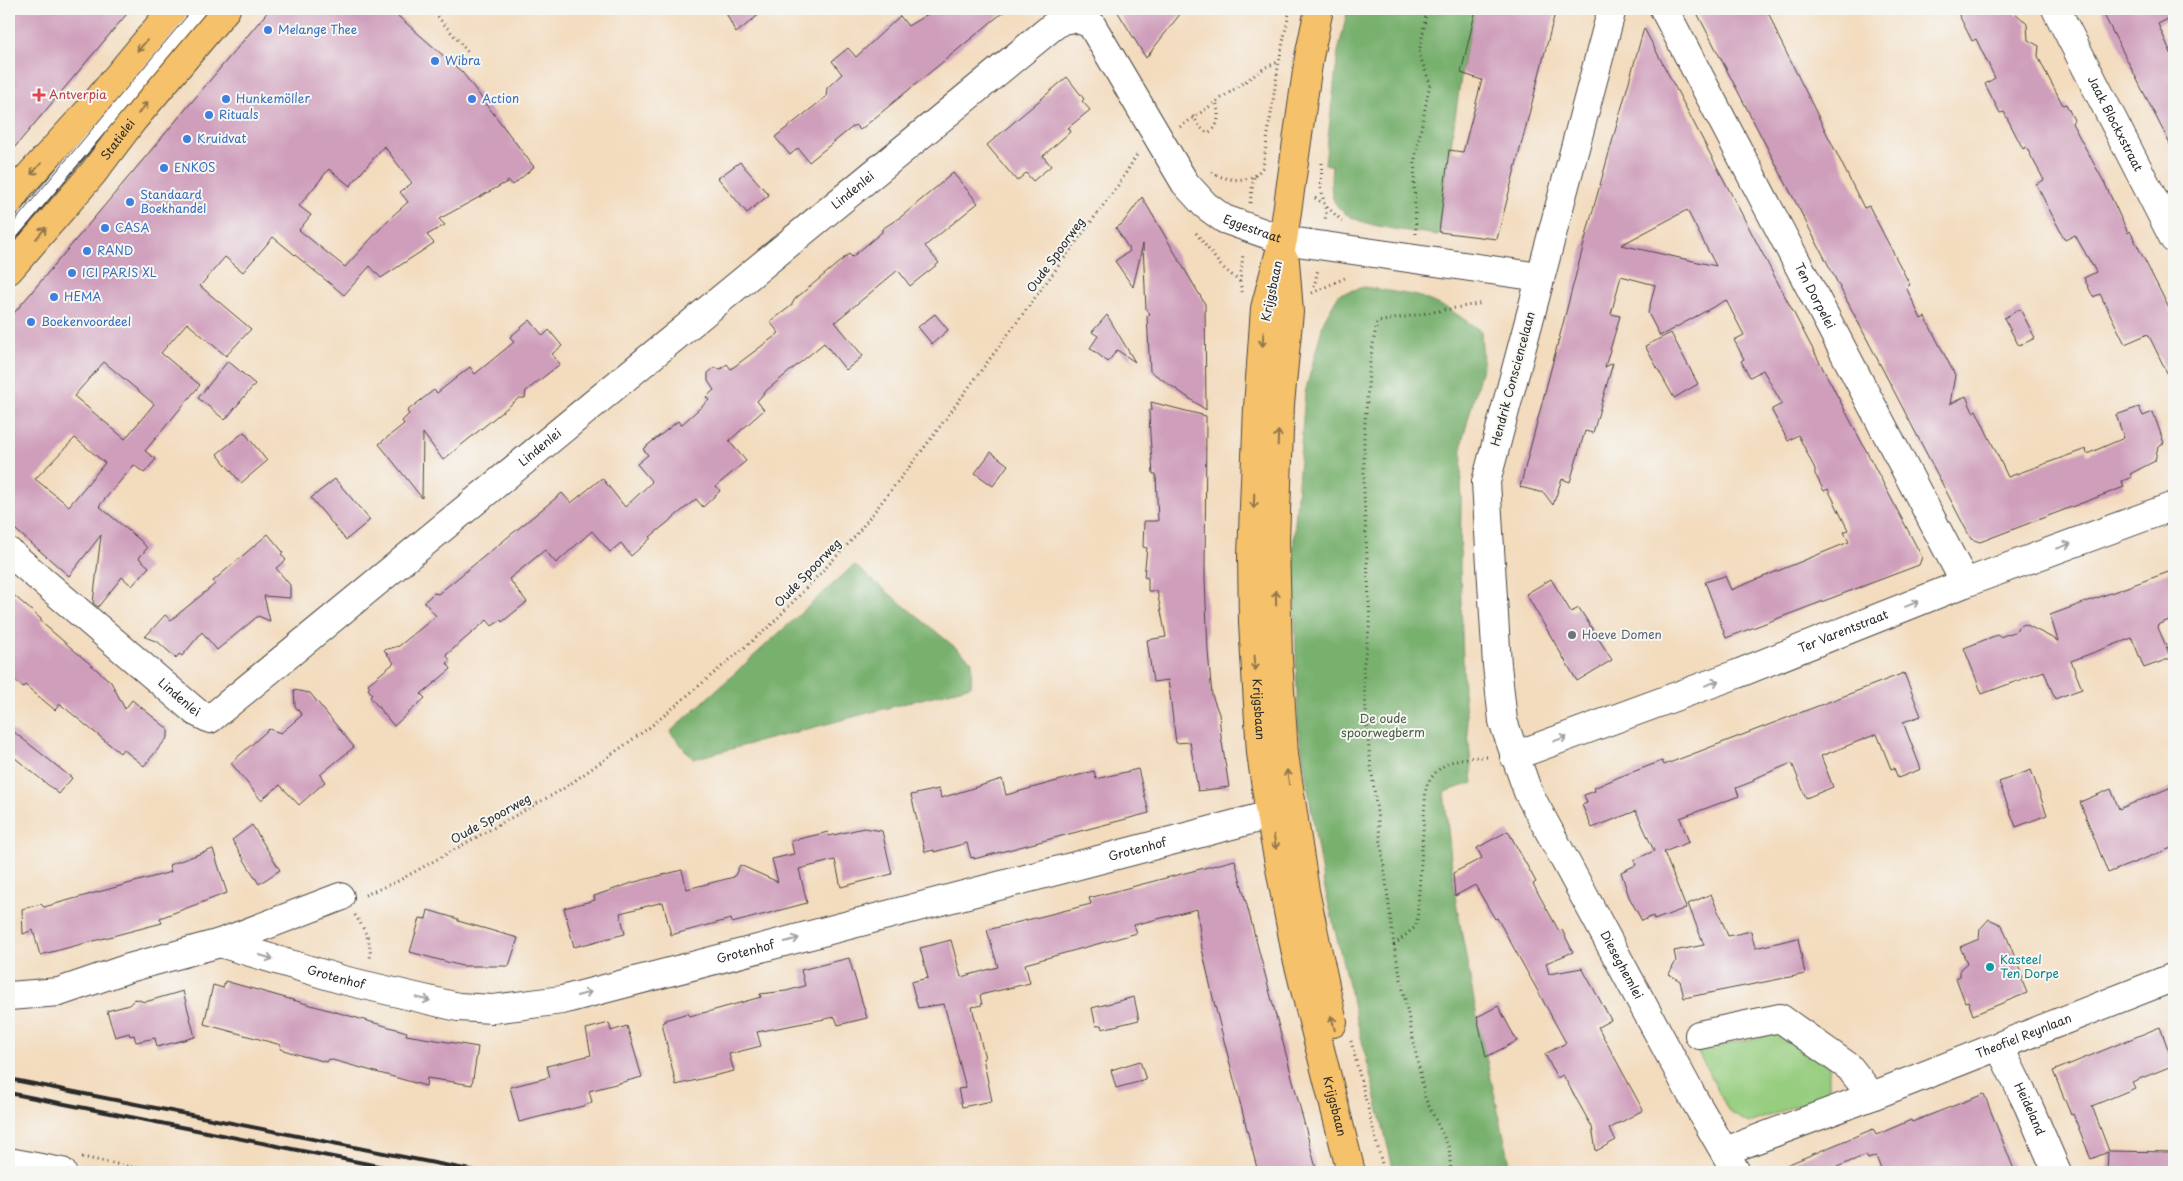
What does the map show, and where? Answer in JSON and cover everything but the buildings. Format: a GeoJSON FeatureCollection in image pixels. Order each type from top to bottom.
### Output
{"type":"FeatureCollection","features":[{"type":"Feature","properties":{"kind":"main road"},"geometry":{"type":"LineString","coordinates":[[9,202],[20,186],[92,107],[173,9]]}},
{"type":"Feature","properties":{"kind":"main road","name":"Statielei"},"geometry":{"type":"LineString","coordinates":[[9,270],[93,173],[133,120],[226,9]]}},
{"type":"Feature","properties":{"kind":"main road","name":"Krijgsbaan"},"geometry":{"type":"LineString","coordinates":[[1319,9],[1309,57],[1284,240],[1265,308],[1258,407],[1252,556],[1256,685],[1270,815],[1296,954],[1352,1172]]}},
{"type":"Feature","properties":{"kind":"main road","name":"Krijgsbaan"},"geometry":{"type":"LineString","coordinates":[[1284,240],[1289,312],[1280,404],[1275,540],[1278,658],[1284,755],[1318,956],[1370,1172]]}},
{"type":"Feature","properties":{"kind":"street","name":"Hendrik Consciencelaan"},"geometry":{"type":"LineString","coordinates":[[1514,756],[1503,721],[1497,665],[1486,482],[1612,9]]}},
{"type":"Feature","properties":{"kind":"street","name":"Ten Dorpelei"},"geometry":{"type":"LineString","coordinates":[[1664,9],[1965,583]]}},
{"type":"Feature","properties":{"kind":"street","name":"Jaak Blockxstraat"},"geometry":{"type":"LineString","coordinates":[[2056,9],[2174,239]]}},
{"type":"Feature","properties":{"kind":"street","name":"Eggestraat"},"geometry":{"type":"LineString","coordinates":[[1075,13],[1091,24],[1173,133],[1185,183],[1204,205],[1224,218],[1284,240],[1321,247],[1540,277]]}},
{"type":"Feature","properties":{"kind":"street","name":"Lindenlei"},"geometry":{"type":"LineString","coordinates":[[9,552],[196,712],[210,719],[1044,34],[1075,13]]}},
{"type":"Feature","properties":{"kind":"street","name":"Ter Varentstraat"},"geometry":{"type":"LineString","coordinates":[[1514,756],[1737,674],[1965,583],[2174,506]]}},
{"type":"Feature","properties":{"kind":"street","name":"Dieseghemlei"},"geometry":{"type":"LineString","coordinates":[[1514,756],[1528,792],[1691,1094],[1730,1162]]}},
{"type":"Feature","properties":{"kind":"street","name":"Grotenhof"},"geometry":{"type":"LineString","coordinates":[[220,943],[363,984],[458,1007],[493,1009],[562,1000],[1270,815]]}},
{"type":"Feature","properties":{"kind":"street"},"geometry":{"type":"LineString","coordinates":[[9,996],[59,992],[129,968],[220,943],[340,897]]}},
{"type":"Feature","properties":{"kind":"street","name":"Theofiel Reynlaan"},"geometry":{"type":"LineString","coordinates":[[1730,1162],[1872,1096],[2174,977]]}},
{"type":"Feature","properties":{"kind":"street"},"geometry":{"type":"LineString","coordinates":[[1699,1034],[1780,1018],[1849,1067],[1872,1096]]}},
{"type":"Feature","properties":{"kind":"street","name":"Heideland"},"geometry":{"type":"LineString","coordinates":[[1999,1046],[2028,1104],[2057,1172]]}},
{"type":"Feature","properties":{"kind":"street"},"geometry":{"type":"LineString","coordinates":[[9,1162],[62,1172]]}},
{"type":"Feature","properties":{"kind":"lane"},"geometry":{"type":"LineString","coordinates":[[9,236],[200,9]]}},
{"type":"Feature","properties":{"kind":"path"},"geometry":{"type":"LineString","coordinates":[[431,9],[468,52]]}},
{"type":"Feature","properties":{"kind":"path"},"geometry":{"type":"LineString","coordinates":[[1209,170],[1225,178],[1240,179],[1254,176],[1263,167],[1279,61],[1290,9]]}},
{"type":"Feature","properties":{"kind":"path"},"geometry":{"type":"LineString","coordinates":[[1416,232],[1415,159],[1430,83],[1419,54],[1427,9]]}},
{"type":"Feature","properties":{"kind":"path","name":"Oude Spoorweg"},"geometry":{"type":"LineString","coordinates":[[340,897],[353,900],[398,881],[563,789],[650,727],[770,626],[852,540],[936,432],[1054,273],[1119,184],[1139,152],[1173,133],[1193,116],[1266,67],[1279,61]]}},
{"type":"Feature","properties":{"kind":"path"},"geometry":{"type":"LineString","coordinates":[[1193,116],[1203,131],[1207,133],[1211,131],[1219,114],[1216,101]]}},
{"type":"Feature","properties":{"kind":"path"},"geometry":{"type":"LineString","coordinates":[[1310,301],[1316,280],[1326,213],[1321,187],[1322,160]]}},
{"type":"Feature","properties":{"kind":"path"},"geometry":{"type":"LineString","coordinates":[[1263,167],[1324,204],[1344,223]]}},
{"type":"Feature","properties":{"kind":"path"},"geometry":{"type":"LineString","coordinates":[[1451,1172],[1449,1148],[1424,1098],[1394,945],[1370,759],[1363,669],[1370,622],[1364,494],[1364,435],[1370,361],[1377,322],[1483,303]]}},
{"type":"Feature","properties":{"kind":"path"},"geometry":{"type":"LineString","coordinates":[[1394,945],[1414,928],[1418,922],[1426,787],[1435,771],[1445,764],[1459,759],[1514,756]]}},
{"type":"Feature","properties":{"kind":"path"},"geometry":{"type":"LineString","coordinates":[[340,897],[362,926],[369,940],[370,960],[363,984]]}},
{"type":"Feature","properties":{"kind":"path"},"geometry":{"type":"LineString","coordinates":[[1349,1031],[1384,1172]]}},
{"type":"Feature","properties":{"kind":"green space"},"geometry":{"type":"Polygon","coordinates":[[[1348,9],[1476,9],[1464,56],[1438,235],[1365,223],[1341,210],[1334,201],[1331,188],[1332,166],[1325,164],[1338,52],[1348,9]]]}},
{"type":"Feature","properties":{"kind":"green space","name":"De oude spoorwegberm"},"geometry":{"type":"Polygon","coordinates":[[[1364,287],[1418,296],[1449,309],[1481,331],[1483,364],[1462,442],[1460,568],[1464,693],[1473,783],[1444,792],[1455,896],[1477,1017],[1512,1172],[1394,1172],[1323,881],[1298,727],[1293,550],[1305,393],[1324,320],[1339,294],[1364,287]]]}},
{"type":"Feature","properties":{"kind":"green space"},"geometry":{"type":"Polygon","coordinates":[[[854,565],[972,661],[971,686],[693,759],[670,732],[854,565]]]}},
{"type":"Feature","properties":{"kind":"green space"},"geometry":{"type":"Polygon","coordinates":[[[1777,1034],[1829,1066],[1829,1094],[1749,1123],[1729,1112],[1697,1050],[1777,1034]]]}},
{"type":"Feature","properties":{"kind":"tram line"},"geometry":{"type":"LineString","coordinates":[[9,228],[193,9]]}},
{"type":"Feature","properties":{"kind":"tram line"},"geometry":{"type":"LineString","coordinates":[[9,247],[209,9]]}},
{"type":"Feature","properties":{"kind":"railway"},"geometry":{"type":"LineString","coordinates":[[9,1079],[480,1172]]}},
{"type":"Feature","properties":{"kind":"railway"},"geometry":{"type":"LineString","coordinates":[[9,1093],[409,1172]]}},
{"type":"Feature","properties":{"kind":"place","name":"Melange Thee"},"geometry":{"type":"Point","coordinates":[268,30]}},
{"type":"Feature","properties":{"kind":"place","name":"Wibra"},"geometry":{"type":"Point","coordinates":[435,61]}},
{"type":"Feature","properties":{"kind":"place","name":"Antverpia"},"geometry":{"type":"Point","coordinates":[39,95]}},
{"type":"Feature","properties":{"kind":"place","name":"Hunkemöller"},"geometry":{"type":"Point","coordinates":[226,99]}},
{"type":"Feature","properties":{"kind":"place","name":"Action"},"geometry":{"type":"Point","coordinates":[472,99]}},
{"type":"Feature","properties":{"kind":"place","name":"Rituals"},"geometry":{"type":"Point","coordinates":[209,115]}},
{"type":"Feature","properties":{"kind":"place","name":"Kruidvat"},"geometry":{"type":"Point","coordinates":[187,139]}},
{"type":"Feature","properties":{"kind":"place","name":"ENKOS"},"geometry":{"type":"Point","coordinates":[164,168]}},
{"type":"Feature","properties":{"kind":"place","name":"Standaard Boekhandel"},"geometry":{"type":"Point","coordinates":[130,202]}},
{"type":"Feature","properties":{"kind":"place","name":"CASA"},"geometry":{"type":"Point","coordinates":[105,228]}},
{"type":"Feature","properties":{"kind":"place","name":"RAND"},"geometry":{"type":"Point","coordinates":[87,251]}},
{"type":"Feature","properties":{"kind":"place","name":"ICI PARIS XL"},"geometry":{"type":"Point","coordinates":[72,273]}},
{"type":"Feature","properties":{"kind":"place","name":"HEMA"},"geometry":{"type":"Point","coordinates":[54,297]}},
{"type":"Feature","properties":{"kind":"place","name":"Boekenvoordeel"},"geometry":{"type":"Point","coordinates":[31,322]}},
{"type":"Feature","properties":{"kind":"place","name":"Hoeve Domen"},"geometry":{"type":"Point","coordinates":[1572,635]}},
{"type":"Feature","properties":{"kind":"place","name":"Kasteel Ten Dorpe"},"geometry":{"type":"Point","coordinates":[1990,967]}}]}
